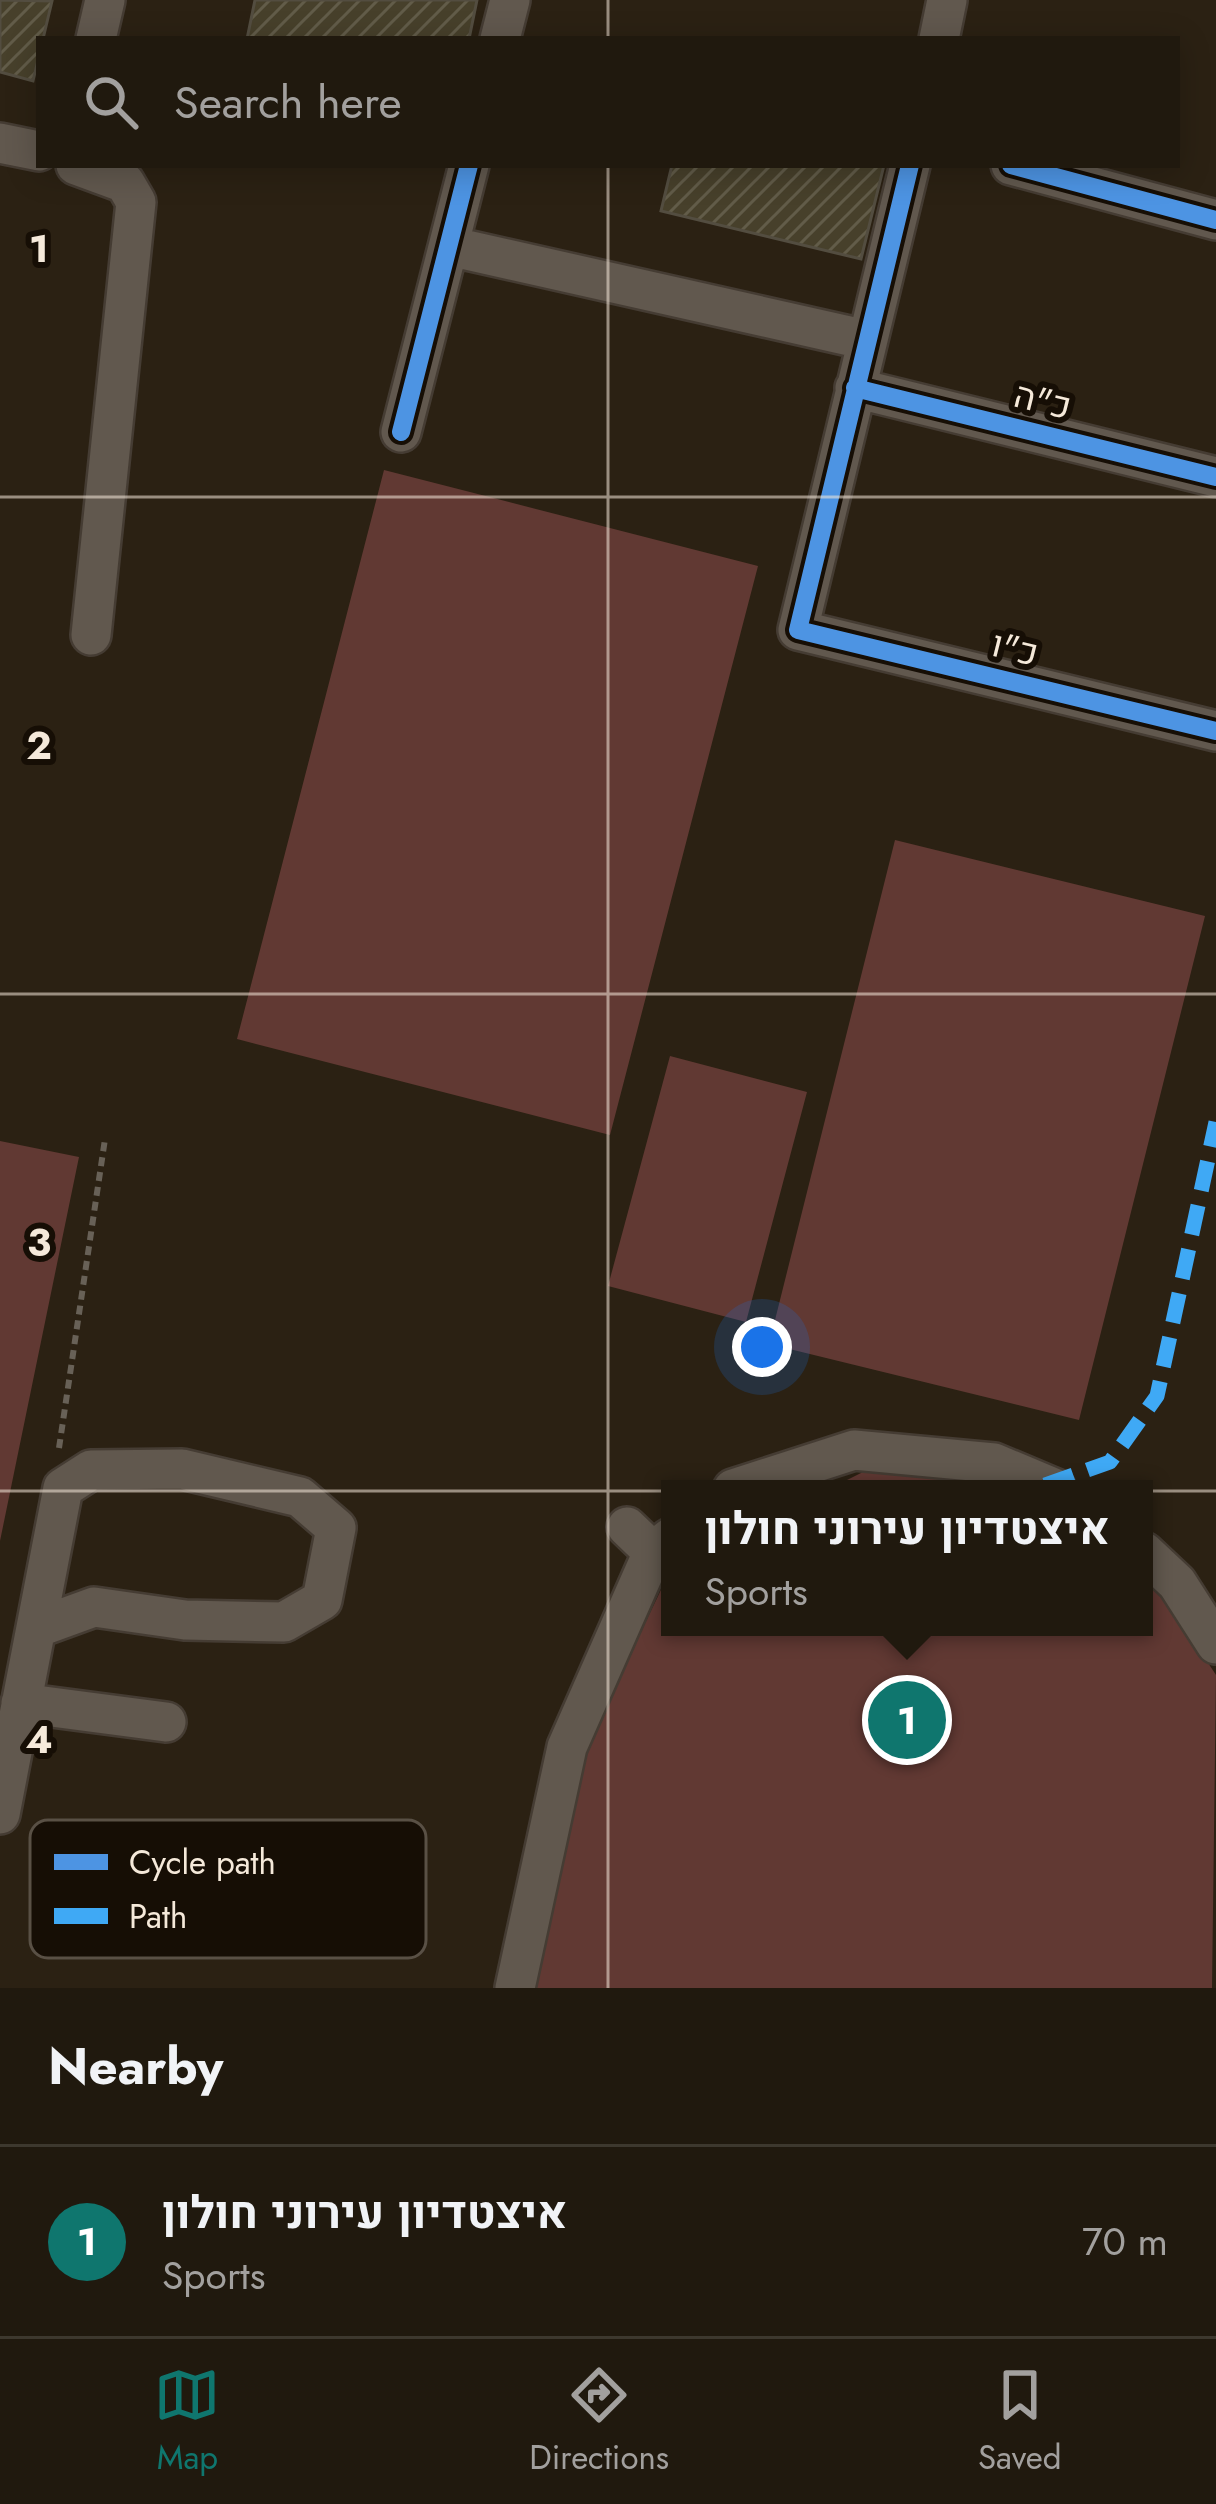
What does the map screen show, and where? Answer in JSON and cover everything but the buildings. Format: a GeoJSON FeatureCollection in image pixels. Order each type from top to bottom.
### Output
{"type":"FeatureCollection","features":[{"type":"Feature","properties":{"kind":"street"},"geometry":{"type":"LineString","coordinates":[[97,36],[105,0]]}},
{"type":"Feature","properties":{"kind":"street"},"geometry":{"type":"LineString","coordinates":[[501,36],[510,0]]}},
{"type":"Feature","properties":{"kind":"street"},"geometry":{"type":"LineString","coordinates":[[940,36],[947,0]]}},
{"type":"Feature","properties":{"kind":"street"},"geometry":{"type":"LineString","coordinates":[[0,143],[36,150]]}},
{"type":"Feature","properties":{"kind":"street"},"geometry":{"type":"LineString","coordinates":[[84,168],[125,183],[136,202],[91,635]]}},
{"type":"Feature","properties":{"kind":"street"},"geometry":{"type":"LineString","coordinates":[[401,432],[468,168]]}},
{"type":"Feature","properties":{"kind":"street"},"geometry":{"type":"LineString","coordinates":[[855,388],[909,168]]}},
{"type":"Feature","properties":{"kind":"street"},"geometry":{"type":"LineString","coordinates":[[1022,168],[1216,220]]}},
{"type":"Feature","properties":{"kind":"street"},"geometry":{"type":"LineString","coordinates":[[449,246],[867,340]]}},
{"type":"Feature","properties":{"kind":"street","name":"כ\"ה"},"geometry":{"type":"LineString","coordinates":[[855,388],[1216,477]]}},
{"type":"Feature","properties":{"kind":"street","name":"כ\"ו"},"geometry":{"type":"LineString","coordinates":[[855,388],[797,630],[1216,731]]}},
{"type":"Feature","properties":{"kind":"street"},"geometry":{"type":"LineString","coordinates":[[761,1480],[854,1450],[994,1463],[1035,1480]]}},
{"type":"Feature","properties":{"kind":"street"},"geometry":{"type":"LineString","coordinates":[[0,1814],[63,1488],[91,1470],[182,1469],[300,1497],[347,1522],[322,1600],[284,1622],[184,1620],[94,1607],[39,1627]]}},
{"type":"Feature","properties":{"kind":"street"},"geometry":{"type":"LineString","coordinates":[[515,1988],[567,1747],[650,1539]]}},
{"type":"Feature","properties":{"kind":"street"},"geometry":{"type":"LineString","coordinates":[[1153,1560],[1177,1583],[1216,1644]]}},
{"type":"Feature","properties":{"kind":"street"},"geometry":{"type":"LineString","coordinates":[[21,1703],[166,1722]]}},
{"type":"Feature","properties":{"kind":"path"},"geometry":{"type":"LineString","coordinates":[[63,1488],[58,1434],[105,1139]]}},
{"type":"Feature","properties":{"kind":"shaded area"},"geometry":{"type":"Polygon","coordinates":[[[384,470],[758,566],[610,1135],[237,1039],[384,470]]]}},
{"type":"Feature","properties":{"kind":"shaded area"},"geometry":{"type":"Polygon","coordinates":[[[895,840],[1205,916],[1079,1420],[769,1344],[895,840]]]}},
{"type":"Feature","properties":{"kind":"shaded area"},"geometry":{"type":"Polygon","coordinates":[[[670,1056],[807,1092],[746,1322],[608,1286],[670,1056]]]}},
{"type":"Feature","properties":{"kind":"shaded area"},"geometry":{"type":"Polygon","coordinates":[[[0,1141],[79,1157],[0,1541],[0,1141]]]}},
{"type":"Feature","properties":{"kind":"shaded area"},"geometry":{"type":"Polygon","coordinates":[[[871,1468],[1016,1480],[847,1480],[871,1468]]]}},
{"type":"Feature","properties":{"kind":"shaded area"},"geometry":{"type":"Polygon","coordinates":[[[1153,1579],[1216,1675],[1212,1988],[531,1988],[577,1765],[661,1590],[661,1636],[1153,1636],[1153,1579]]]}},
{"type":"Feature","properties":{"kind":"marked path"},"geometry":{"type":"LineString","coordinates":[[1059,1480],[1110,1462],[1157,1396],[1216,1122]]}},
{"type":"Feature","properties":{"kind":"cycle path"},"geometry":{"type":"LineString","coordinates":[[401,432],[468,168]]}},
{"type":"Feature","properties":{"kind":"cycle path"},"geometry":{"type":"LineString","coordinates":[[909,168],[798,630],[1216,731]]}},
{"type":"Feature","properties":{"kind":"cycle path"},"geometry":{"type":"LineString","coordinates":[[1022,168],[1216,220]]}},
{"type":"Feature","properties":{"kind":"cycle path"},"geometry":{"type":"LineString","coordinates":[[855,388],[1216,477]]}},
{"type":"Feature","properties":{"kind":"place","name":"איצטדיון עירוני חולון"},"geometry":{"type":"Point","coordinates":[907,1720]}}]}
